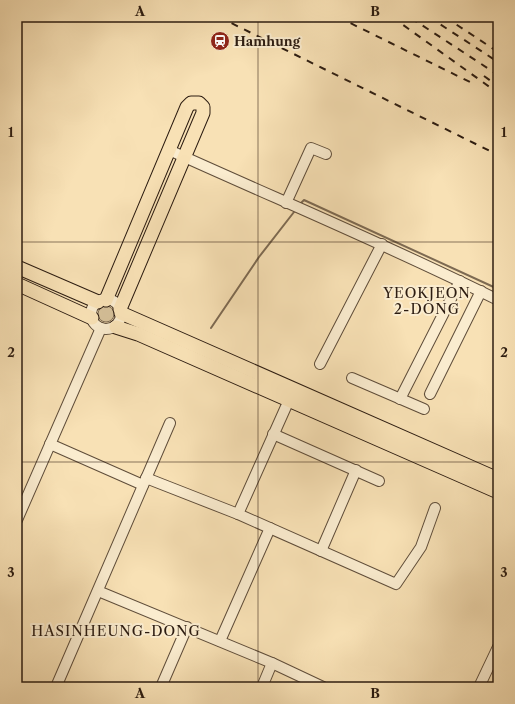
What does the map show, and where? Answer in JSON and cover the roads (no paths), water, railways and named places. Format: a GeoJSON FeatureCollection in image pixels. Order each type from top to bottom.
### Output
{"type":"FeatureCollection","features":[{"type":"Feature","properties":{"kind":"main road"},"geometry":{"type":"LineString","coordinates":[[17,267],[102,301],[187,107],[194,102],[199,103],[203,107],[203,113],[121,311],[498,479]]}},
{"type":"Feature","properties":{"kind":"main road"},"geometry":{"type":"LineString","coordinates":[[17,284],[92,318]]}},
{"type":"Feature","properties":{"kind":"main road"},"geometry":{"type":"LineString","coordinates":[[116,327],[138,334],[498,492]]}},
{"type":"Feature","properties":{"kind":"street"},"geometry":{"type":"LineString","coordinates":[[286,203],[311,148],[326,154]]}},
{"type":"Feature","properties":{"kind":"street"},"geometry":{"type":"LineString","coordinates":[[169,150],[286,203],[382,244],[498,300]]}},
{"type":"Feature","properties":{"kind":"street"},"geometry":{"type":"LineString","coordinates":[[320,364],[382,244]]}},
{"type":"Feature","properties":{"kind":"street"},"geometry":{"type":"LineString","coordinates":[[400,399],[460,281]]}},
{"type":"Feature","properties":{"kind":"street"},"geometry":{"type":"LineString","coordinates":[[430,394],[480,291]]}},
{"type":"Feature","properties":{"kind":"street"},"geometry":{"type":"LineString","coordinates":[[102,301],[114,301],[121,311],[120,321],[116,327],[108,329],[101,328],[96,325],[92,318],[92,311],[102,301]]}},
{"type":"Feature","properties":{"kind":"street"},"geometry":{"type":"LineString","coordinates":[[17,520],[101,328]]}},
{"type":"Feature","properties":{"kind":"street"},"geometry":{"type":"LineString","coordinates":[[352,378],[424,409]]}},
{"type":"Feature","properties":{"kind":"street"},"geometry":{"type":"LineString","coordinates":[[238,514],[273,434],[290,400]]}},
{"type":"Feature","properties":{"kind":"street"},"geometry":{"type":"LineString","coordinates":[[56,687],[170,423]]}},
{"type":"Feature","properties":{"kind":"street"},"geometry":{"type":"LineString","coordinates":[[273,434],[380,481]]}},
{"type":"Feature","properties":{"kind":"street"},"geometry":{"type":"LineString","coordinates":[[50,444],[144,482],[238,514],[396,584],[421,547],[435,508]]}},
{"type":"Feature","properties":{"kind":"street"},"geometry":{"type":"LineString","coordinates":[[321,551],[356,470]]}},
{"type":"Feature","properties":{"kind":"street"},"geometry":{"type":"LineString","coordinates":[[220,641],[270,528]]}},
{"type":"Feature","properties":{"kind":"street"},"geometry":{"type":"LineString","coordinates":[[98,591],[272,663],[324,687]]}},
{"type":"Feature","properties":{"kind":"street"},"geometry":{"type":"LineString","coordinates":[[161,687],[187,627]]}},
{"type":"Feature","properties":{"kind":"street"},"geometry":{"type":"LineString","coordinates":[[479,687],[498,647]]}},
{"type":"Feature","properties":{"kind":"street"},"geometry":{"type":"LineString","coordinates":[[262,687],[272,663]]}},
{"type":"Feature","properties":{"kind":"waterway"},"geometry":{"type":"LineString","coordinates":[[300,204],[304,200],[498,289]]}},
{"type":"Feature","properties":{"kind":"waterway"},"geometry":{"type":"LineString","coordinates":[[211,328],[259,257],[294,212]]}},
{"type":"Feature","properties":{"kind":"railway"},"geometry":{"type":"LineString","coordinates":[[219,17],[498,155]]}},
{"type":"Feature","properties":{"kind":"railway"},"geometry":{"type":"LineString","coordinates":[[338,17],[476,85]]}},
{"type":"Feature","properties":{"kind":"railway"},"geometry":{"type":"LineString","coordinates":[[392,17],[498,93]]}},
{"type":"Feature","properties":{"kind":"railway"},"geometry":{"type":"LineString","coordinates":[[429,17],[498,62]]}},
{"type":"Feature","properties":{"kind":"railway"},"geometry":{"type":"LineString","coordinates":[[445,17],[498,52]]}},
{"type":"Feature","properties":{"kind":"railway"},"geometry":{"type":"LineString","coordinates":[[411,18],[498,75]]}},
{"type":"Feature","properties":{"kind":"railway"},"geometry":{"type":"LineString","coordinates":[[484,76],[498,86]]}},
{"type":"Feature","properties":{"kind":"place","name":"Hamhung"},"geometry":{"type":"Point","coordinates":[220,41]}},
{"type":"Feature","properties":{"kind":"district","name":"YEOKJEON 2-DONG"},"geometry":{"type":"Point","coordinates":[427,302]}},
{"type":"Feature","properties":{"kind":"district","name":"HASINHEUNG-DONG"},"geometry":{"type":"Point","coordinates":[116,631]}}]}
